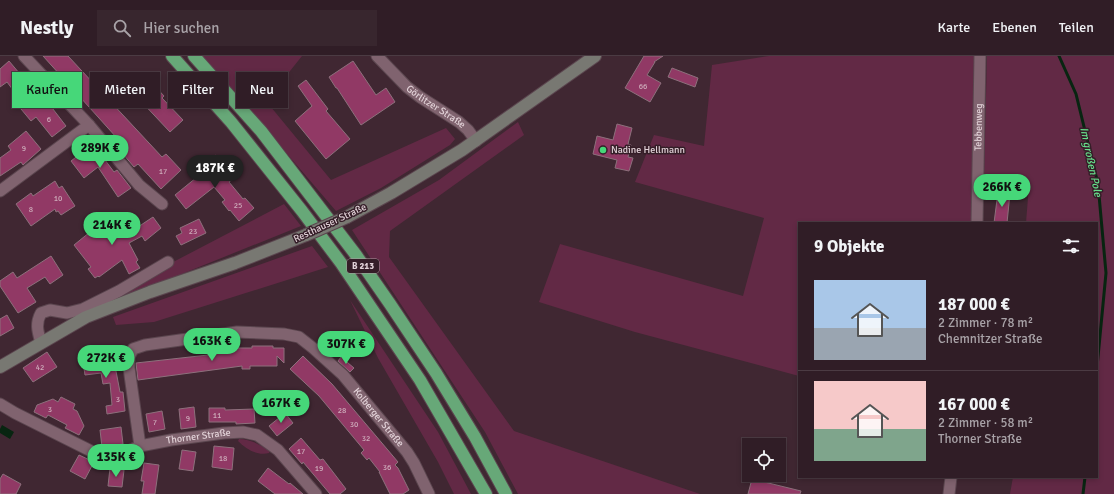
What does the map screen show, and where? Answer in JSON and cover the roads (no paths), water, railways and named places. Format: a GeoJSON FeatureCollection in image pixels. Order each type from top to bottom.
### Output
{"type":"FeatureCollection","features":[{"type":"Feature","properties":{"kind":"highway","name":"B 213"},"geometry":{"type":"LineString","coordinates":[[172,56],[231,122],[302,211],[341,264],[420,380],[486,494]]}},
{"type":"Feature","properties":{"kind":"highway","name":"B 213"},"geometry":{"type":"LineString","coordinates":[[194,56],[261,131],[356,255],[436,374],[475,437],[506,494]]}},
{"type":"Feature","properties":{"kind":"street"},"geometry":{"type":"LineString","coordinates":[[24,56],[89,125],[139,185],[162,204]]}},
{"type":"Feature","properties":{"kind":"street","name":"Görlitzer Straße"},"geometry":{"type":"LineString","coordinates":[[377,56],[407,87],[459,122],[468,130],[476,141]]}},
{"type":"Feature","properties":{"kind":"street","name":"Resthauser Straße"},"geometry":{"type":"LineString","coordinates":[[0,368],[86,316],[235,263],[306,235],[346,217],[391,193],[476,141],[595,56]]}},
{"type":"Feature","properties":{"kind":"street","name":"Tebbenweg"},"geometry":{"type":"LineString","coordinates":[[977,222],[980,56]]}},
{"type":"Feature","properties":{"kind":"street"},"geometry":{"type":"LineString","coordinates":[[0,191],[89,125]]}},
{"type":"Feature","properties":{"kind":"street"},"geometry":{"type":"LineString","coordinates":[[42,343],[37,328],[41,313],[50,310],[67,314],[83,309],[119,291],[168,262]]}},
{"type":"Feature","properties":{"kind":"street","name":"Kolberger Straße"},"geometry":{"type":"LineString","coordinates":[[140,446],[129,368],[129,357],[133,349],[145,345],[237,332],[284,334],[299,337],[343,375],[407,452],[429,494]]}},
{"type":"Feature","properties":{"kind":"street","name":"Thorner Straße"},"geometry":{"type":"LineString","coordinates":[[0,404],[14,413],[95,453],[107,456],[119,456],[140,446],[171,440],[224,433],[244,432],[257,435],[278,450],[316,494]]}},
{"type":"Feature","properties":{"kind":"street"},"geometry":{"type":"LineString","coordinates":[[949,494],[951,478]]}},
{"type":"Feature","properties":{"kind":"waterway","name":"Im großen Pole"},"geometry":{"type":"LineString","coordinates":[[1059,56],[1076,94],[1098,184],[1106,273],[1098,357]]}},
{"type":"Feature","properties":{"kind":"waterway","name":"Im großen Pole"},"geometry":{"type":"LineString","coordinates":[[1083,494],[1085,478]]}},
{"type":"Feature","properties":{"kind":"place","name":"Nadine Hellmann"},"geometry":{"type":"Point","coordinates":[603,150]}}]}
